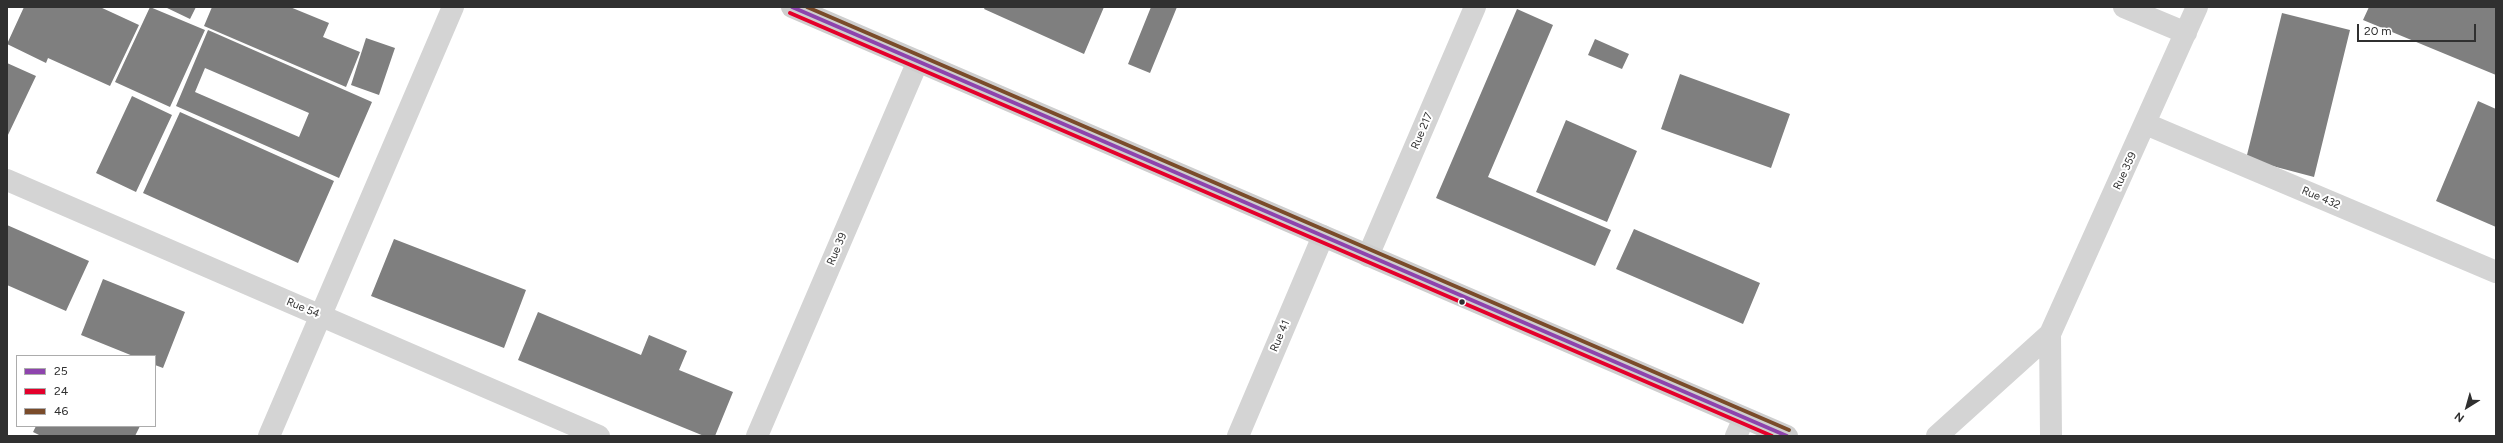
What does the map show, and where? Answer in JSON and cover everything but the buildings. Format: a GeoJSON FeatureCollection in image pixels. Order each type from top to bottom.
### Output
{"type":"FeatureCollection","features":[{"type":"Feature","properties":{"kind":"main road"},"geometry":{"type":"LineString","coordinates":[[792,7],[1323,236],[1740,427],[1787,436]]}},
{"type":"Feature","properties":{"kind":"street"},"geometry":{"type":"LineString","coordinates":[[269,436],[452,7]]}},
{"type":"Feature","properties":{"kind":"street","name":"Rue 217"},"geometry":{"type":"LineString","coordinates":[[1368,256],[1475,7]]}},
{"type":"Feature","properties":{"kind":"street"},"geometry":{"type":"LineString","coordinates":[[2124,7],[2186,34]]}},
{"type":"Feature","properties":{"kind":"street","name":"Rue 359"},"geometry":{"type":"LineString","coordinates":[[2050,334],[2146,124],[2197,7]]}},
{"type":"Feature","properties":{"kind":"street","name":"Rue 39"},"geometry":{"type":"LineString","coordinates":[[757,436],[918,61]]}},
{"type":"Feature","properties":{"kind":"street","name":"Rue 432"},"geometry":{"type":"LineString","coordinates":[[2146,124],[2496,272]]}},
{"type":"Feature","properties":{"kind":"street","name":"Rue 54"},"geometry":{"type":"LineString","coordinates":[[7,180],[599,436]]}},
{"type":"Feature","properties":{"kind":"street","name":"Rue 41"},"geometry":{"type":"LineString","coordinates":[[1238,436],[1323,236]]}},
{"type":"Feature","properties":{"kind":"street"},"geometry":{"type":"LineString","coordinates":[[1937,436],[2050,334]]}},
{"type":"Feature","properties":{"kind":"street"},"geometry":{"type":"LineString","coordinates":[[2050,334],[2051,436]]}},
{"type":"Feature","properties":{"kind":"transit line","name":"25"},"geometry":{"type":"LineString","coordinates":[[792,7],[1787,436]]}},
{"type":"Feature","properties":{"kind":"transit line","name":"46"},"geometry":{"type":"LineString","coordinates":[[807,7],[1789,430]]}},
{"type":"Feature","properties":{"kind":"transit line","name":"24"},"geometry":{"type":"LineString","coordinates":[[790,13],[1772,436]]}}]}
